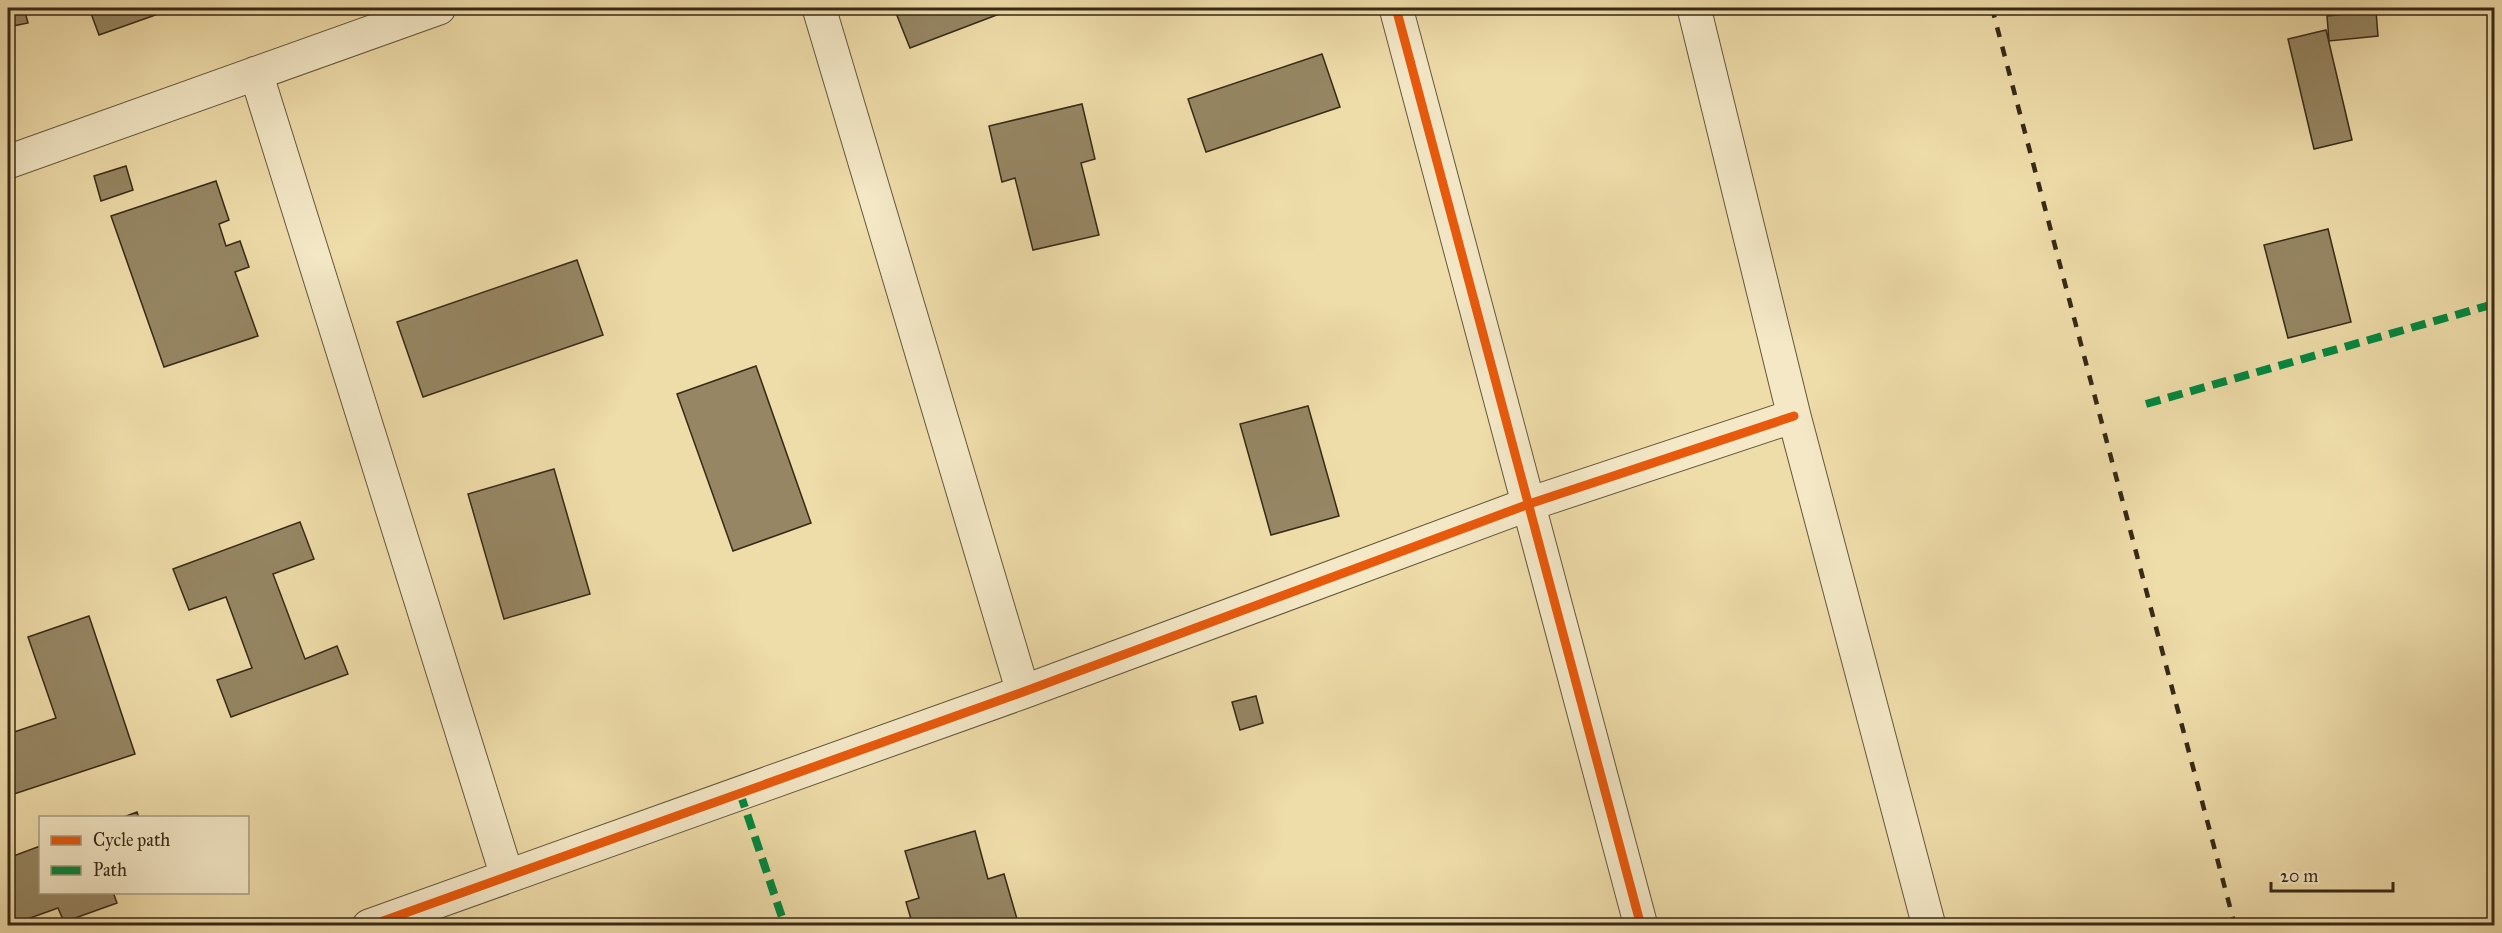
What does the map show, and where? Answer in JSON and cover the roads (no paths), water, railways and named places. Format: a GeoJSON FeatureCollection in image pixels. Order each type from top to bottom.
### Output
{"type":"FeatureCollection","features":[{"type":"Feature","properties":{"kind":"street"},"geometry":{"type":"LineString","coordinates":[[8,162],[439,8]]}},
{"type":"Feature","properties":{"kind":"street"},"geometry":{"type":"LineString","coordinates":[[819,8],[1023,692]]}},
{"type":"Feature","properties":{"kind":"street"},"geometry":{"type":"LineString","coordinates":[[1396,8],[1641,926]]}},
{"type":"Feature","properties":{"kind":"street"},"geometry":{"type":"LineString","coordinates":[[1694,8],[1794,416],[1929,926]]}},
{"type":"Feature","properties":{"kind":"street"},"geometry":{"type":"LineString","coordinates":[[256,73],[507,876]]}},
{"type":"Feature","properties":{"kind":"street"},"geometry":{"type":"LineString","coordinates":[[369,926],[1023,692],[1529,504],[1794,416]]}},
{"type":"Feature","properties":{"kind":"railway"},"geometry":{"type":"LineString","coordinates":[[1992,8],[2235,926]]}}]}
